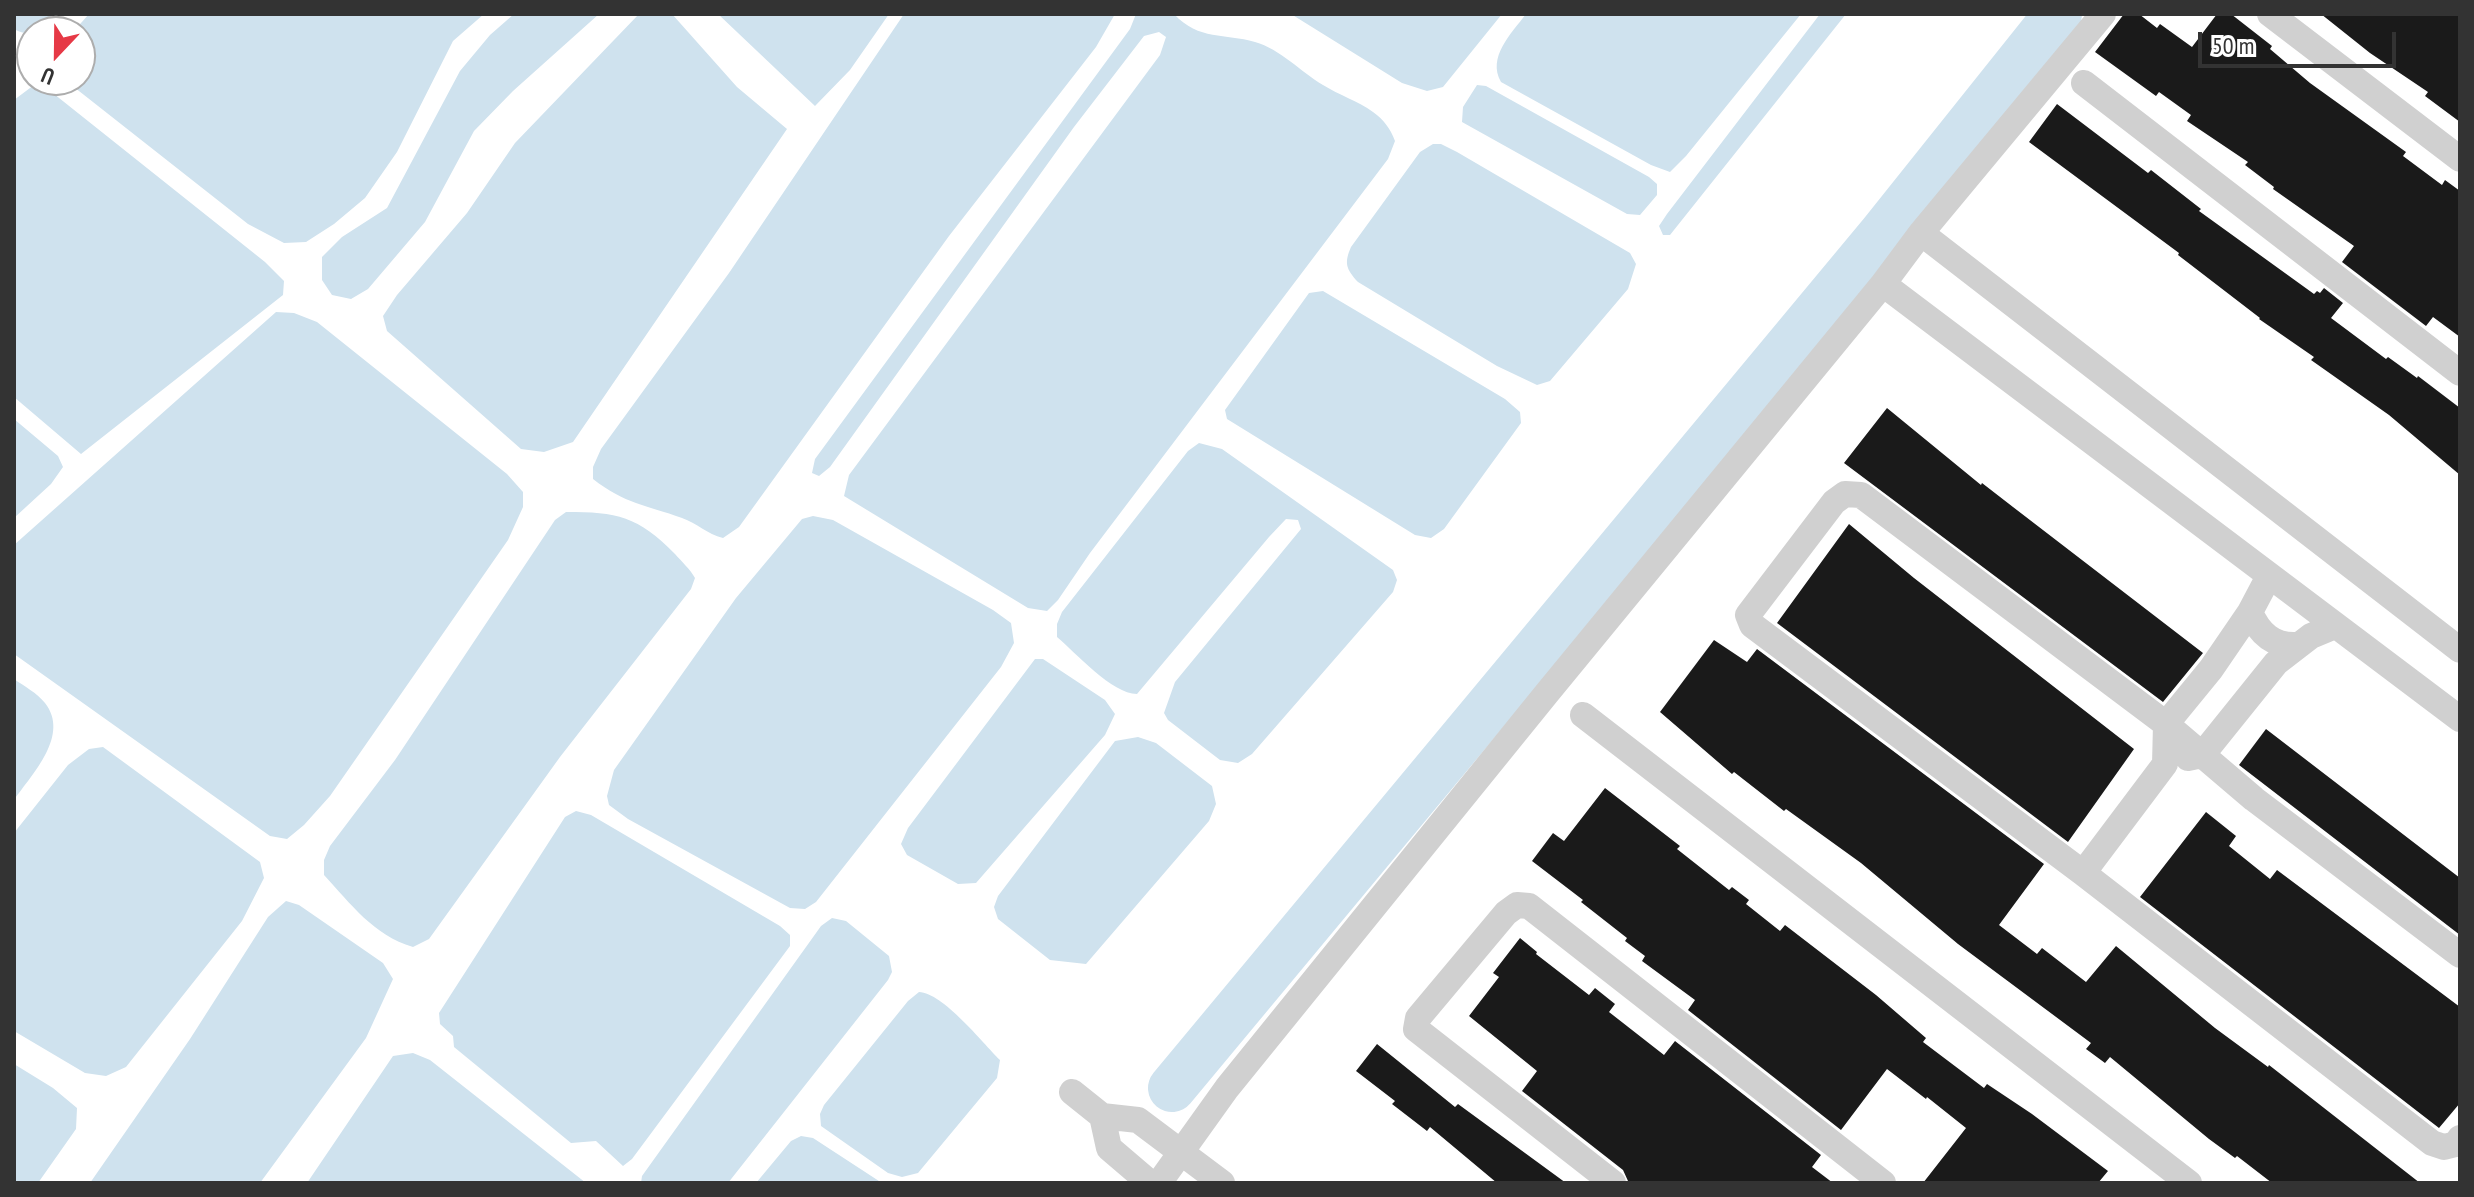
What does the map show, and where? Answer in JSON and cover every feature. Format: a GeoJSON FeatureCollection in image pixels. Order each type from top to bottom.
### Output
{"type":"FeatureCollection","features":[{"type":"Feature","properties":{"kind":"street"},"geometry":{"type":"LineString","coordinates":[[1159,1183],[1247,1063],[1883,284],[1921,233],[2103,14]]}},
{"type":"Feature","properties":{"kind":"street"},"geometry":{"type":"LineString","coordinates":[[2270,14],[2460,159]]}},
{"type":"Feature","properties":{"kind":"street"},"geometry":{"type":"LineString","coordinates":[[2084,83],[2460,373]]}},
{"type":"Feature","properties":{"kind":"street"},"geometry":{"type":"LineString","coordinates":[[1921,233],[2460,650]]}},
{"type":"Feature","properties":{"kind":"street"},"geometry":{"type":"LineString","coordinates":[[1883,284],[2460,719]]}},
{"type":"Feature","properties":{"kind":"street"},"geometry":{"type":"LineString","coordinates":[[2460,955],[2254,799],[2166,724],[1861,495],[1845,494],[1834,502],[1748,615],[1752,625],[2083,873],[2432,1143],[2444,1147],[2456,1144],[2460,1138]]}},
{"type":"Feature","properties":{"kind":"street"},"geometry":{"type":"LineString","coordinates":[[2083,873],[2165,764],[2166,724],[2211,669],[2250,612],[2269,576]]}},
{"type":"Feature","properties":{"kind":"street"},"geometry":{"type":"LineString","coordinates":[[2250,612],[2268,639],[2286,646],[2296,645]]}},
{"type":"Feature","properties":{"kind":"street"},"geometry":{"type":"LineString","coordinates":[[2165,764],[2202,755],[2276,663],[2296,645],[2335,626]]}},
{"type":"Feature","properties":{"kind":"street"},"geometry":{"type":"LineString","coordinates":[[1583,715],[2189,1183]]}},
{"type":"Feature","properties":{"kind":"street"},"geometry":{"type":"LineString","coordinates":[[1613,1183],[1416,1029],[1418,1018],[1506,913],[1517,905],[1529,906],[1866,1178]]}},
{"type":"Feature","properties":{"kind":"street"},"geometry":{"type":"LineString","coordinates":[[1072,1092],[1102,1116],[1138,1120],[1222,1183]]}},
{"type":"Feature","properties":{"kind":"street"},"geometry":{"type":"LineString","coordinates":[[1102,1116],[1109,1148],[1150,1183]]}},
{"type":"Feature","properties":{"kind":"water"},"geometry":{"type":"Polygon","coordinates":[[[14,14],[53,14],[16,16],[14,29],[14,14]]]}},
{"type":"Feature","properties":{"kind":"water"},"geometry":{"type":"Polygon","coordinates":[[[484,14],[453,41],[397,152],[365,198],[306,242],[284,243],[248,224],[85,96],[96,96],[96,16],[87,16],[484,14]]]}},
{"type":"Feature","properties":{"kind":"water"},"geometry":{"type":"Polygon","coordinates":[[[514,14],[599,14],[513,91],[474,131],[425,222],[368,289],[351,299],[332,295],[322,280],[322,257],[342,237],[387,208],[460,71],[490,35],[514,14]]]}},
{"type":"Feature","properties":{"kind":"water"},"geometry":{"type":"Polygon","coordinates":[[[639,14],[672,14],[737,87],[787,129],[573,442],[544,452],[521,449],[387,331],[383,316],[397,295],[467,213],[515,143],[639,14]]]}},
{"type":"Feature","properties":{"kind":"water"},"geometry":{"type":"Polygon","coordinates":[[[718,14],[889,14],[850,70],[815,106],[718,14]]]}},
{"type":"Feature","properties":{"kind":"water"},"geometry":{"type":"Polygon","coordinates":[[[904,14],[1115,14],[1096,47],[949,236],[739,527],[723,538],[687,520],[615,494],[593,479],[593,467],[601,449],[729,273],[904,14]]]}},
{"type":"Feature","properties":{"kind":"water"},"geometry":{"type":"Polygon","coordinates":[[[1136,14],[1174,14],[1183,23],[1203,32],[1264,45],[1323,85],[1373,112],[1386,125],[1395,141],[1388,159],[1090,553],[1058,600],[1047,611],[1028,608],[844,496],[849,475],[1160,55],[1166,37],[1159,32],[1144,36],[1074,127],[830,467],[819,476],[812,473],[815,459],[1130,29],[1136,14]]]}},
{"type":"Feature","properties":{"kind":"water"},"geometry":{"type":"Polygon","coordinates":[[[1291,14],[1502,14],[1443,87],[1427,91],[1402,83],[1291,14]]]}},
{"type":"Feature","properties":{"kind":"water"},"geometry":{"type":"Polygon","coordinates":[[[1526,14],[1801,14],[1670,172],[1651,165],[1501,82],[1497,73],[1499,55],[1526,14]]]}},
{"type":"Feature","properties":{"kind":"water"},"geometry":{"type":"Polygon","coordinates":[[[1820,14],[1846,14],[1670,235],[1663,235],[1659,226],[1667,214],[1820,14]]]}},
{"type":"Feature","properties":{"kind":"water"},"geometry":{"type":"Polygon","coordinates":[[[1477,85],[1486,86],[1649,177],[1657,184],[1657,195],[1640,215],[1627,214],[1462,122],[1463,107],[1477,85]]]}},
{"type":"Feature","properties":{"kind":"water"},"geometry":{"type":"Polygon","coordinates":[[[19,96],[57,96],[265,262],[284,281],[283,295],[81,454],[14,397],[14,100],[19,96]]]}},
{"type":"Feature","properties":{"kind":"water"},"geometry":{"type":"Polygon","coordinates":[[[1433,144],[1441,144],[1457,152],[1630,253],[1636,264],[1628,289],[1550,381],[1537,385],[1497,366],[1358,282],[1349,269],[1347,257],[1351,247],[1420,152],[1433,144]]]}},
{"type":"Feature","properties":{"kind":"water"},"geometry":{"type":"Polygon","coordinates":[[[1323,291],[1505,399],[1520,412],[1521,423],[1444,529],[1431,538],[1415,535],[1227,419],[1225,410],[1309,293],[1323,291]]]}},
{"type":"Feature","properties":{"kind":"water"},"geometry":{"type":"Polygon","coordinates":[[[276,312],[294,313],[317,322],[507,474],[523,492],[523,507],[508,540],[330,796],[287,839],[270,836],[14,654],[14,545],[276,312]]]}},
{"type":"Feature","properties":{"kind":"water"},"geometry":{"type":"Polygon","coordinates":[[[14,419],[58,456],[63,467],[51,484],[14,518],[14,419]]]}},
{"type":"Feature","properties":{"kind":"water"},"geometry":{"type":"Polygon","coordinates":[[[1199,443],[1222,449],[1393,570],[1397,580],[1393,592],[1252,754],[1238,763],[1220,760],[1168,720],[1164,713],[1175,682],[1301,529],[1298,520],[1286,519],[1269,537],[1137,694],[1106,680],[1057,637],[1057,624],[1062,612],[1188,451],[1199,443]]]}},
{"type":"Feature","properties":{"kind":"water"},"geometry":{"type":"Polygon","coordinates":[[[566,512],[613,515],[650,531],[695,578],[691,589],[560,757],[429,939],[413,947],[399,942],[374,927],[324,875],[324,860],[330,846],[395,760],[555,520],[566,512]]]}},
{"type":"Feature","properties":{"kind":"water"},"geometry":{"type":"Polygon","coordinates":[[[813,516],[833,520],[993,610],[1011,623],[1014,643],[1001,667],[816,902],[805,909],[790,908],[628,819],[609,805],[607,796],[614,770],[736,598],[802,519],[813,516]]]}},
{"type":"Feature","properties":{"kind":"water"},"geometry":{"type":"Polygon","coordinates":[[[1035,659],[1043,659],[1105,700],[1115,714],[1105,735],[976,883],[958,884],[907,855],[901,844],[908,828],[1035,659]]]}},
{"type":"Feature","properties":{"kind":"water"},"geometry":{"type":"Polygon","coordinates":[[[14,679],[45,703],[52,715],[53,728],[51,741],[39,766],[14,800],[14,679]]]}},
{"type":"Feature","properties":{"kind":"water"},"geometry":{"type":"Polygon","coordinates":[[[1138,737],[1156,743],[1212,786],[1216,804],[1209,821],[1086,964],[1050,960],[998,919],[994,907],[998,896],[1115,741],[1138,737]]]}},
{"type":"Feature","properties":{"kind":"water"},"geometry":{"type":"Polygon","coordinates":[[[103,747],[260,862],[264,878],[242,921],[126,1067],[106,1076],[85,1073],[14,1031],[14,833],[68,765],[89,749],[103,747]]]}},
{"type":"Feature","properties":{"kind":"water"},"geometry":{"type":"Polygon","coordinates":[[[576,811],[591,815],[780,926],[790,935],[790,946],[632,1159],[623,1166],[596,1141],[571,1143],[454,1047],[453,1036],[440,1024],[439,1013],[565,817],[576,811]]]}},
{"type":"Feature","properties":{"kind":"water"},"geometry":{"type":"Polygon","coordinates":[[[286,901],[299,905],[383,963],[393,979],[366,1038],[260,1183],[90,1183],[190,1039],[268,917],[286,901]]]}},
{"type":"Feature","properties":{"kind":"water"},"geometry":{"type":"Polygon","coordinates":[[[832,918],[846,921],[889,956],[892,972],[888,980],[728,1183],[641,1183],[642,1176],[821,926],[832,918]]]}},
{"type":"Feature","properties":{"kind":"water"},"geometry":{"type":"Polygon","coordinates":[[[919,992],[929,994],[950,1009],[1000,1060],[997,1078],[918,1173],[902,1177],[888,1173],[821,1126],[820,1114],[908,1001],[919,992]]]}},
{"type":"Feature","properties":{"kind":"water"},"geometry":{"type":"Polygon","coordinates":[[[413,1053],[430,1060],[586,1183],[307,1183],[393,1056],[413,1053]]]}},
{"type":"Feature","properties":{"kind":"water"},"geometry":{"type":"Polygon","coordinates":[[[14,1064],[53,1088],[77,1108],[76,1129],[38,1183],[14,1183],[14,1064]]]}},
{"type":"Feature","properties":{"kind":"water"},"geometry":{"type":"Polygon","coordinates":[[[801,1136],[813,1138],[882,1183],[756,1183],[791,1141],[801,1136]]]}},
{"type":"Feature","properties":{"kind":"building"},"geometry":{"type":"Polygon","coordinates":[[[2124,14],[2139,14],[2157,28],[2160,24],[2192,47],[2217,14],[2231,14],[2272,46],[2270,49],[2310,83],[2406,152],[2403,156],[2442,185],[2445,180],[2460,191],[2460,337],[2433,317],[2426,326],[2342,262],[2354,246],[2273,189],[2245,165],[2248,162],[2187,121],[2191,115],[2159,92],[2156,96],[2095,52],[2124,14]]]}},
{"type":"Feature","properties":{"kind":"building"},"geometry":{"type":"Polygon","coordinates":[[[2321,14],[2460,14],[2460,122],[2425,96],[2428,92],[2370,53],[2321,14]]]}},
{"type":"Feature","properties":{"kind":"building"},"geometry":{"type":"Polygon","coordinates":[[[2057,104],[2148,173],[2151,170],[2201,209],[2199,211],[2314,294],[2324,288],[2343,303],[2331,318],[2460,408],[2460,475],[2389,415],[2311,360],[2314,357],[2259,319],[2179,253],[2029,142],[2057,104]]]}},
{"type":"Feature","properties":{"kind":"building"},"geometry":{"type":"Polygon","coordinates":[[[1887,408],[1981,485],[2203,653],[2163,702],[1844,463],[1887,408]]]}},
{"type":"Feature","properties":{"kind":"building"},"geometry":{"type":"Polygon","coordinates":[[[1849,524],[2134,749],[2068,842],[1777,623],[1849,524]]]}},
{"type":"Feature","properties":{"kind":"building"},"geometry":{"type":"Polygon","coordinates":[[[1714,640],[1747,662],[1757,649],[2044,864],[1999,925],[2037,954],[2042,948],[2086,982],[2116,946],[2215,1028],[2269,1065],[2420,1183],[2272,1183],[2209,1139],[2110,1057],[2105,1063],[2086,1049],[2091,1043],[1958,944],[1861,863],[1786,809],[1784,811],[1734,772],[1732,774],[1660,712],[1714,640]]]}},
{"type":"Feature","properties":{"kind":"building"},"geometry":{"type":"Polygon","coordinates":[[[2266,729],[2460,878],[2460,935],[2239,765],[2266,729]]]}},
{"type":"Feature","properties":{"kind":"building"},"geometry":{"type":"Polygon","coordinates":[[[1605,788],[1680,846],[1677,849],[1729,890],[1732,887],[1749,900],[1746,904],[1780,931],[1785,925],[1876,995],[1926,1038],[1923,1042],[1984,1088],[1987,1084],[2032,1114],[2108,1171],[2098,1183],[1923,1183],[1966,1128],[1887,1069],[1841,1130],[1688,1010],[1695,1000],[1642,961],[1645,956],[1625,941],[1627,938],[1532,861],[1553,833],[1564,841],[1605,788]]]}},
{"type":"Feature","properties":{"kind":"building"},"geometry":{"type":"Polygon","coordinates":[[[2206,812],[2236,836],[2229,846],[2270,879],[2277,870],[2460,1007],[2460,1103],[2439,1128],[2140,897],[2206,812]]]}},
{"type":"Feature","properties":{"kind":"building"},"geometry":{"type":"Polygon","coordinates":[[[1520,938],[1589,995],[1595,988],[1615,1004],[1609,1012],[1664,1055],[1675,1041],[1821,1155],[1812,1167],[1833,1183],[1628,1181],[1623,1170],[1522,1091],[1537,1071],[1469,1016],[1499,977],[1493,973],[1520,938]]]}},
{"type":"Feature","properties":{"kind":"building"},"geometry":{"type":"Polygon","coordinates":[[[1377,1044],[1455,1107],[1458,1104],[1566,1183],[1497,1183],[1430,1127],[1427,1131],[1392,1104],[1395,1101],[1356,1071],[1377,1044]]]}},
{"type":"Feature","properties":{"kind":"waterway"},"geometry":{"type":"LineString","coordinates":[[1172,1088],[1883,233],[2058,14]]}}]}
